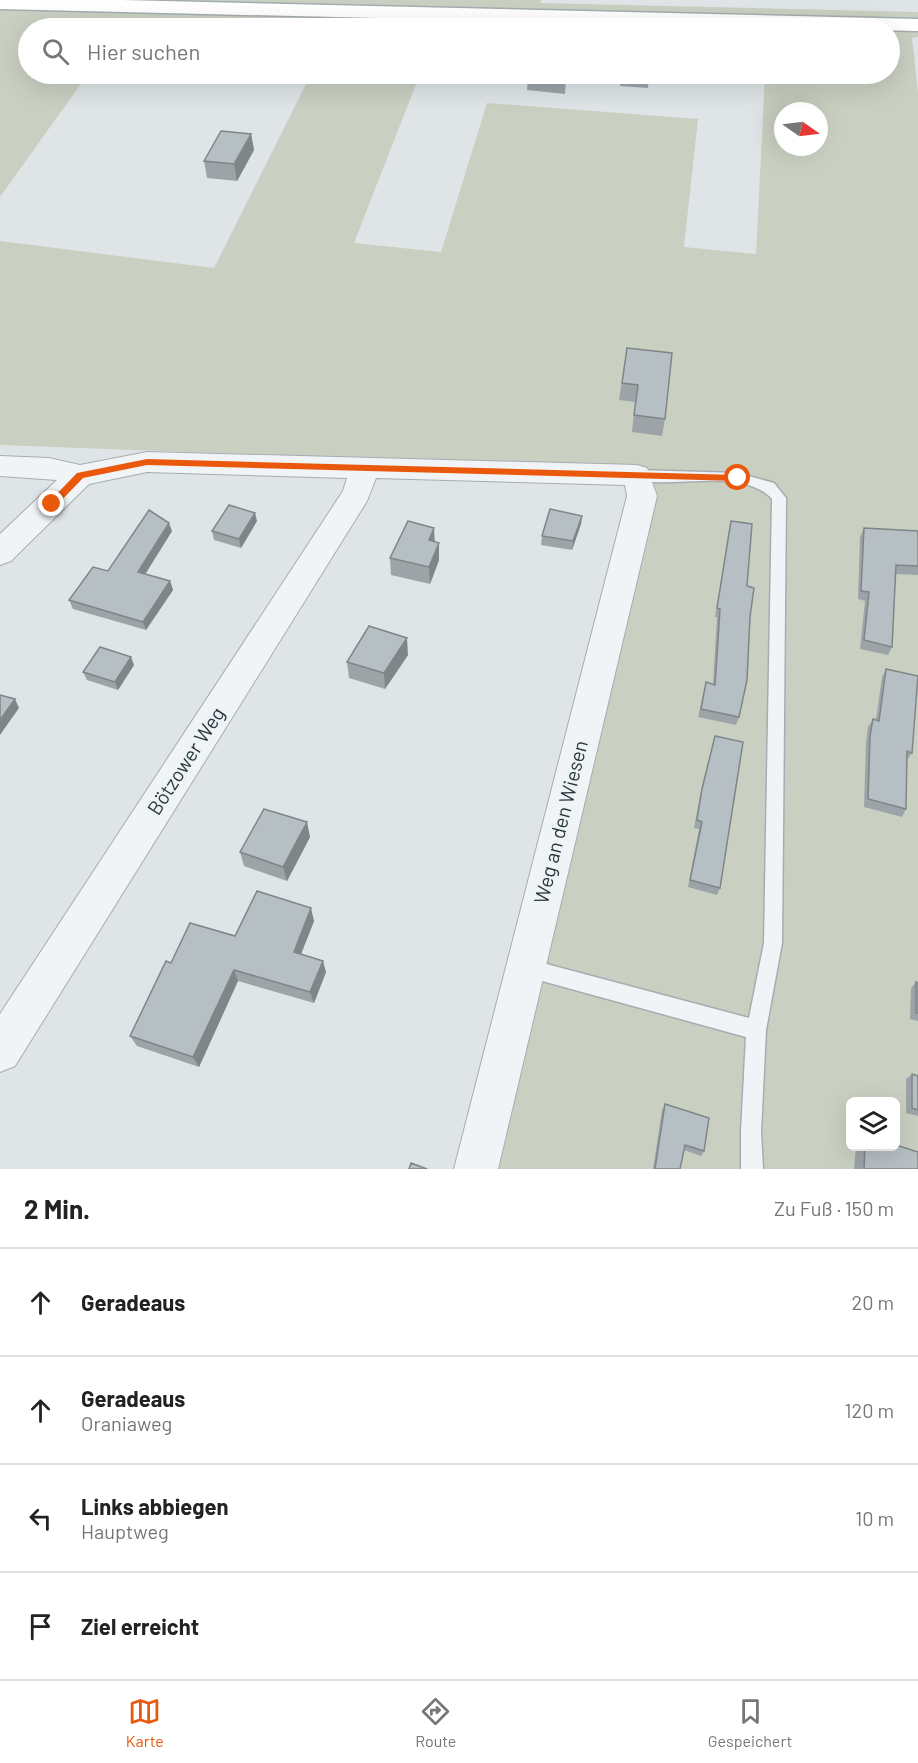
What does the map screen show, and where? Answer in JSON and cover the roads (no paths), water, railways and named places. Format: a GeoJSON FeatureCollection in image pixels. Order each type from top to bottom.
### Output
{"type":"FeatureCollection","features":[{"type":"Feature","properties":{"kind":"street"},"geometry":{"type":"LineString","coordinates":[[0,3],[626,18]]}},
{"type":"Feature","properties":{"kind":"street"},"geometry":{"type":"LineString","coordinates":[[900,25],[918,25]]}},
{"type":"Feature","properties":{"kind":"street"},"geometry":{"type":"LineString","coordinates":[[0,466],[49,468],[80,475],[147,462],[637,475]]}},
{"type":"Feature","properties":{"kind":"street","name":"Bötzower Weg"},"geometry":{"type":"LineString","coordinates":[[0,1051],[357,493],[363,467]]}},
{"type":"Feature","properties":{"kind":"street"},"geometry":{"type":"LineString","coordinates":[[0,553],[80,475]]}},
{"type":"Feature","properties":{"kind":"street","name":"Weg an den Wiesen"},"geometry":{"type":"LineString","coordinates":[[476,1169],[642,496],[637,475]]}},
{"type":"Feature","properties":{"kind":"lane"},"geometry":{"type":"LineString","coordinates":[[637,475],[738,478],[769,487],[779,498],[773,943],[756,1030],[750,1132],[752,1169]]}},
{"type":"Feature","properties":{"kind":"lane"},"geometry":{"type":"LineString","coordinates":[[524,968],[756,1030]]}}]}
